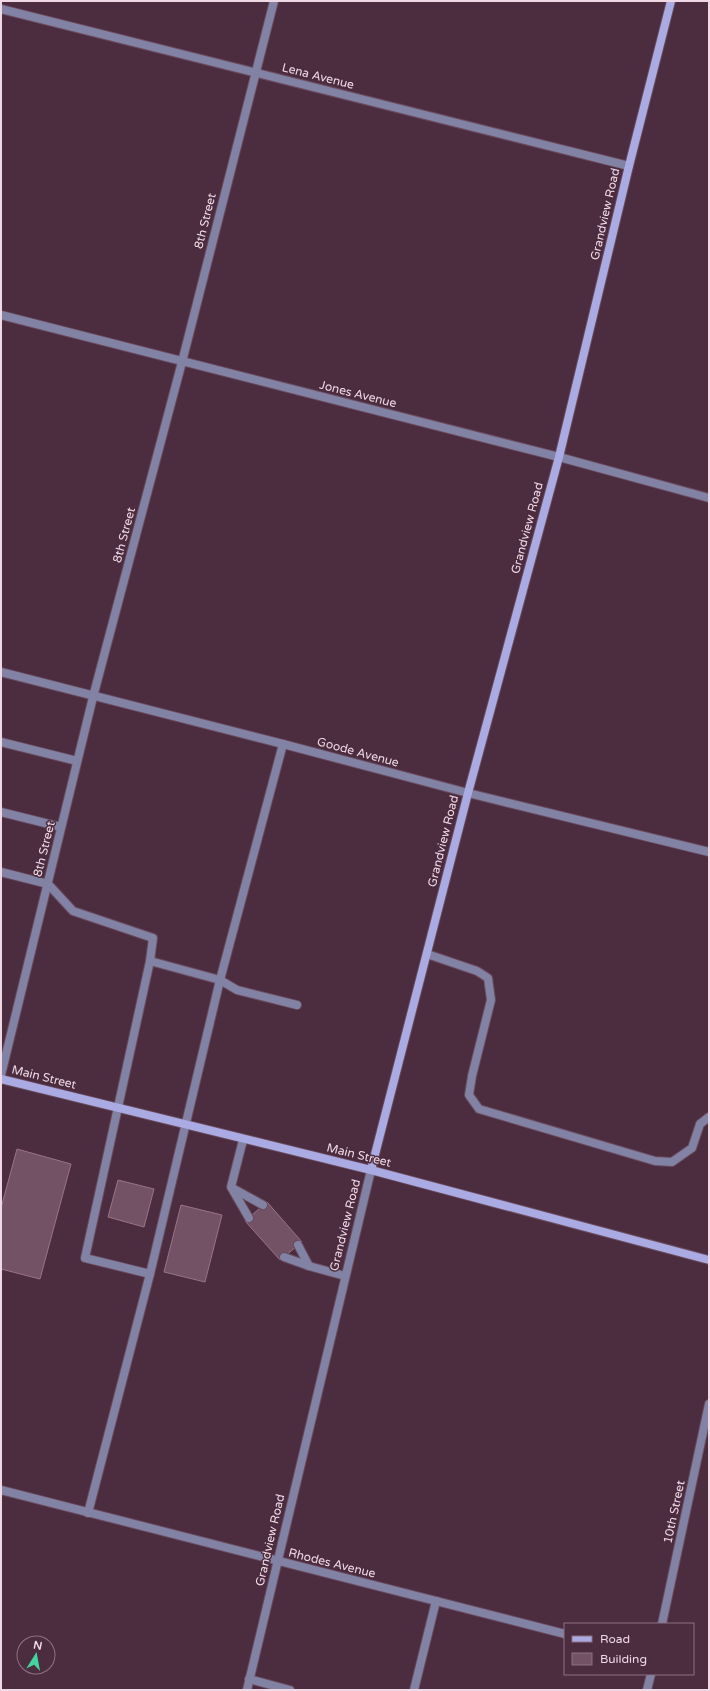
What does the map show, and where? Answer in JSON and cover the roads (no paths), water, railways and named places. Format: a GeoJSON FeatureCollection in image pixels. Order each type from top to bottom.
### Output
{"type":"FeatureCollection","features":[{"type":"Feature","properties":{"kind":"street","name":"8th Street"},"geometry":{"type":"LineString","coordinates":[[1,1075],[93,697],[182,362],[274,1]]}},
{"type":"Feature","properties":{"kind":"street","name":"Grandview Road"},"geometry":{"type":"LineString","coordinates":[[247,1690],[371,1170],[468,793],[559,457],[629,166],[671,1]]}},
{"type":"Feature","properties":{"kind":"street","name":"Lena Avenue"},"geometry":{"type":"LineString","coordinates":[[1,9],[629,166]]}},
{"type":"Feature","properties":{"kind":"street","name":"Jones Avenue"},"geometry":{"type":"LineString","coordinates":[[1,315],[559,457],[709,498]]}},
{"type":"Feature","properties":{"kind":"street","name":"Goode Avenue"},"geometry":{"type":"LineString","coordinates":[[1,672],[468,793],[709,852]]}},
{"type":"Feature","properties":{"kind":"street"},"geometry":{"type":"LineString","coordinates":[[1,742],[78,761]]}},
{"type":"Feature","properties":{"kind":"street"},"geometry":{"type":"LineString","coordinates":[[88,1513],[150,1274],[220,980],[283,744]]}},
{"type":"Feature","properties":{"kind":"street"},"geometry":{"type":"LineString","coordinates":[[1,812],[61,827]]}},
{"type":"Feature","properties":{"kind":"street"},"geometry":{"type":"LineString","coordinates":[[1,872],[48,884],[73,911],[153,938],[150,961],[85,1258],[150,1274]]}},
{"type":"Feature","properties":{"kind":"street"},"geometry":{"type":"LineString","coordinates":[[427,954],[477,971],[488,978],[491,1000],[472,1076],[469,1095],[479,1109],[655,1161],[672,1162],[692,1148],[700,1124],[709,1117]]}},
{"type":"Feature","properties":{"kind":"street"},"geometry":{"type":"LineString","coordinates":[[150,961],[220,980],[237,990],[297,1005]]}},
{"type":"Feature","properties":{"kind":"street","name":"Main Street"},"geometry":{"type":"LineString","coordinates":[[1,1079],[185,1126],[371,1170],[709,1260]]}},
{"type":"Feature","properties":{"kind":"street"},"geometry":{"type":"LineString","coordinates":[[243,1140],[231,1187],[249,1218]]}},
{"type":"Feature","properties":{"kind":"street"},"geometry":{"type":"LineString","coordinates":[[231,1187],[263,1205]]}},
{"type":"Feature","properties":{"kind":"street"},"geometry":{"type":"LineString","coordinates":[[298,1245],[309,1266]]}},
{"type":"Feature","properties":{"kind":"street"},"geometry":{"type":"LineString","coordinates":[[284,1257],[345,1276]]}},
{"type":"Feature","properties":{"kind":"street","name":"10th Street"},"geometry":{"type":"LineString","coordinates":[[662,1623],[709,1404]]}},
{"type":"Feature","properties":{"kind":"street","name":"Rhodes Avenue"},"geometry":{"type":"LineString","coordinates":[[1,1490],[564,1634]]}},
{"type":"Feature","properties":{"kind":"street"},"geometry":{"type":"LineString","coordinates":[[414,1690],[436,1601]]}},
{"type":"Feature","properties":{"kind":"street"},"geometry":{"type":"LineString","coordinates":[[646,1690],[651,1675]]}},
{"type":"Feature","properties":{"kind":"street"},"geometry":{"type":"LineString","coordinates":[[249,1679],[290,1690]]}}]}
